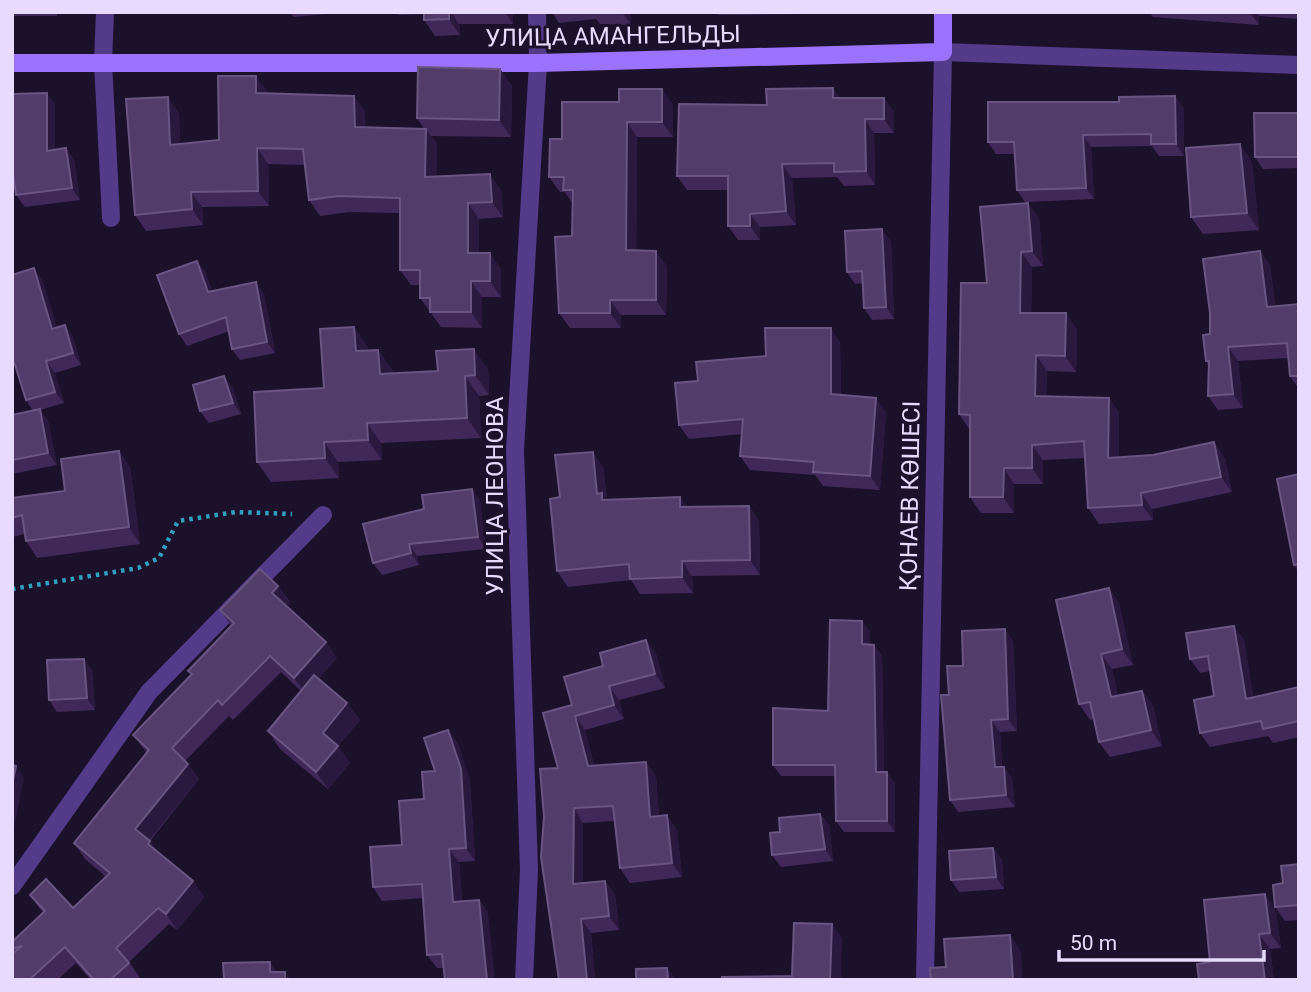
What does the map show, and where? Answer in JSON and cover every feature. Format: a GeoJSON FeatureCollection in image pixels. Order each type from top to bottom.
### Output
{"type":"FeatureCollection","features":[{"type":"Feature","properties":{"kind":"main road","name":"ҚОНАЕВ КӨШЕСІ"},"geometry":{"type":"LineString","coordinates":[[943,12],[943,52]]}},
{"type":"Feature","properties":{"kind":"main road","name":"УЛИЦА АМАНГЕЛЬДЫ"},"geometry":{"type":"LineString","coordinates":[[12,63],[538,63],[943,52]]}},
{"type":"Feature","properties":{"kind":"street"},"geometry":{"type":"LineString","coordinates":[[105,12],[103,62],[111,218]]}},
{"type":"Feature","properties":{"kind":"street","name":"УЛИЦА ЛЕОНОВА"},"geometry":{"type":"LineString","coordinates":[[524,980],[529,870],[515,450],[538,63],[537,12]]}},
{"type":"Feature","properties":{"kind":"street","name":"УЛИЦА АМАНГЕЛЬДЫ"},"geometry":{"type":"LineString","coordinates":[[943,52],[1299,65]]}},
{"type":"Feature","properties":{"kind":"street","name":"ҚОНАЕВ КӨШЕСІ"},"geometry":{"type":"LineString","coordinates":[[925,980],[943,52]]}},
{"type":"Feature","properties":{"kind":"street"},"geometry":{"type":"LineString","coordinates":[[12,886],[149,692],[323,515]]}},
{"type":"Feature","properties":{"kind":"path"},"geometry":{"type":"LineString","coordinates":[[12,589],[138,568],[159,558],[178,521],[236,512],[323,515]]}},
{"type":"Feature","properties":{"kind":"building"},"geometry":{"type":"Polygon","coordinates":[[[424,12],[449,12],[449,19],[424,20],[424,12]]]}},
{"type":"Feature","properties":{"kind":"building"},"geometry":{"type":"Polygon","coordinates":[[[418,67],[500,69],[499,120],[417,118],[418,67]]]}},
{"type":"Feature","properties":{"kind":"building"},"geometry":{"type":"Polygon","coordinates":[[[218,76],[256,76],[256,93],[354,96],[355,127],[426,129],[425,177],[490,174],[492,202],[468,203],[468,253],[490,253],[490,281],[471,281],[471,312],[430,312],[430,298],[420,298],[420,270],[400,270],[400,198],[338,196],[309,200],[303,149],[257,148],[258,191],[191,192],[192,209],[135,215],[126,99],[168,97],[170,145],[219,140],[218,76]]]}},
{"type":"Feature","properties":{"kind":"building"},"geometry":{"type":"Polygon","coordinates":[[[833,88],[833,98],[884,98],[884,119],[865,119],[866,171],[834,172],[834,163],[782,164],[786,211],[750,214],[750,226],[728,226],[728,176],[677,176],[679,104],[767,105],[766,89],[833,88]]]}},
{"type":"Feature","properties":{"kind":"building"},"geometry":{"type":"Polygon","coordinates":[[[619,89],[662,89],[662,122],[627,122],[626,250],[656,251],[656,300],[610,300],[610,313],[559,313],[555,237],[572,236],[573,190],[563,190],[564,177],[549,177],[550,139],[562,139],[562,102],[619,102],[619,89]]]}},
{"type":"Feature","properties":{"kind":"building"},"geometry":{"type":"Polygon","coordinates":[[[47,93],[47,151],[66,148],[72,188],[16,195],[12,166],[12,94],[47,93]]]}},
{"type":"Feature","properties":{"kind":"building"},"geometry":{"type":"Polygon","coordinates":[[[1175,96],[1176,144],[1151,144],[1151,134],[1083,135],[1086,188],[1017,190],[1014,142],[988,142],[988,102],[1119,102],[1119,97],[1175,96]]]}},
{"type":"Feature","properties":{"kind":"building"},"geometry":{"type":"Polygon","coordinates":[[[1254,113],[1299,113],[1299,157],[1255,157],[1254,113]]]}},
{"type":"Feature","properties":{"kind":"building"},"geometry":{"type":"Polygon","coordinates":[[[1240,144],[1247,213],[1191,217],[1186,148],[1240,144]]]}},
{"type":"Feature","properties":{"kind":"building"},"geometry":{"type":"Polygon","coordinates":[[[1028,203],[1032,251],[1021,252],[1020,313],[1066,313],[1065,356],[1036,355],[1035,396],[1109,398],[1108,458],[1153,455],[1214,442],[1221,477],[1141,493],[1142,505],[1088,508],[1084,441],[1032,445],[1032,468],[1004,468],[1003,497],[970,497],[970,415],[959,414],[961,283],[987,283],[980,207],[1028,203]]]}},
{"type":"Feature","properties":{"kind":"building"},"geometry":{"type":"Polygon","coordinates":[[[882,229],[886,307],[864,308],[862,271],[847,272],[845,231],[882,229]]]}},
{"type":"Feature","properties":{"kind":"building"},"geometry":{"type":"Polygon","coordinates":[[[1260,251],[1267,307],[1299,304],[1299,376],[1290,376],[1287,343],[1228,347],[1233,394],[1208,396],[1209,361],[1206,361],[1203,335],[1210,334],[1210,313],[1203,259],[1260,251]]]}},
{"type":"Feature","properties":{"kind":"building"},"geometry":{"type":"Polygon","coordinates":[[[197,261],[208,292],[256,282],[267,342],[232,349],[226,317],[179,334],[157,275],[197,261]]]}},
{"type":"Feature","properties":{"kind":"building"},"geometry":{"type":"Polygon","coordinates":[[[34,268],[52,329],[65,325],[73,353],[46,361],[55,392],[26,400],[12,355],[12,275],[34,268]]]}},
{"type":"Feature","properties":{"kind":"building"},"geometry":{"type":"Polygon","coordinates":[[[354,327],[356,351],[378,350],[380,374],[438,371],[436,351],[474,349],[475,375],[465,376],[467,418],[367,423],[368,440],[324,442],[325,458],[257,462],[254,392],[324,388],[320,329],[354,327]]]}},
{"type":"Feature","properties":{"kind":"building"},"geometry":{"type":"Polygon","coordinates":[[[765,328],[831,328],[831,394],[876,398],[870,476],[813,472],[814,462],[740,456],[743,419],[679,425],[675,383],[698,381],[696,362],[766,356],[765,328]]]}},
{"type":"Feature","properties":{"kind":"building"},"geometry":{"type":"Polygon","coordinates":[[[224,376],[233,403],[200,411],[193,385],[224,376]]]}},
{"type":"Feature","properties":{"kind":"building"},"geometry":{"type":"Polygon","coordinates":[[[40,409],[48,453],[12,460],[12,415],[40,409]]]}},
{"type":"Feature","properties":{"kind":"building"},"geometry":{"type":"Polygon","coordinates":[[[119,451],[129,527],[26,541],[22,515],[12,518],[12,498],[65,491],[61,459],[119,451]]]}},
{"type":"Feature","properties":{"kind":"building"},"geometry":{"type":"Polygon","coordinates":[[[593,452],[597,494],[602,493],[602,500],[680,497],[680,507],[749,506],[750,560],[682,561],[682,577],[630,579],[629,564],[557,571],[550,499],[560,497],[555,455],[593,452]]]}},
{"type":"Feature","properties":{"kind":"building"},"geometry":{"type":"Polygon","coordinates":[[[1299,474],[1299,564],[1294,565],[1277,479],[1299,474]]]}},
{"type":"Feature","properties":{"kind":"building"},"geometry":{"type":"Polygon","coordinates":[[[472,489],[478,537],[409,544],[411,553],[373,563],[363,524],[424,509],[422,495],[472,489]]]}},
{"type":"Feature","properties":{"kind":"building"},"geometry":{"type":"Polygon","coordinates":[[[260,569],[278,586],[272,593],[326,642],[294,678],[270,656],[222,705],[218,700],[172,748],[188,764],[135,829],[150,841],[148,844],[193,881],[166,914],[158,908],[116,948],[129,963],[110,980],[94,980],[65,947],[29,980],[12,980],[12,954],[22,946],[12,949],[12,942],[45,911],[30,895],[46,879],[73,908],[110,873],[74,843],[149,750],[133,735],[192,674],[188,671],[234,623],[220,610],[260,569]]]}},
{"type":"Feature","properties":{"kind":"building"},"geometry":{"type":"Polygon","coordinates":[[[1109,588],[1122,649],[1101,654],[1111,697],[1142,691],[1151,730],[1099,742],[1090,702],[1079,704],[1056,600],[1109,588]]]}},
{"type":"Feature","properties":{"kind":"building"},"geometry":{"type":"Polygon","coordinates":[[[830,620],[862,621],[862,644],[874,645],[876,772],[887,772],[887,821],[836,821],[835,765],[773,765],[773,708],[828,711],[830,620]]]}},
{"type":"Feature","properties":{"kind":"building"},"geometry":{"type":"Polygon","coordinates":[[[1234,626],[1246,699],[1299,687],[1299,721],[1263,729],[1261,721],[1200,733],[1194,700],[1214,696],[1208,656],[1190,659],[1186,633],[1234,626]]]}},
{"type":"Feature","properties":{"kind":"building"},"geometry":{"type":"Polygon","coordinates":[[[1005,629],[1008,719],[991,720],[995,767],[1004,767],[1006,795],[950,800],[941,695],[949,695],[947,666],[963,666],[962,631],[1005,629]]]}},
{"type":"Feature","properties":{"kind":"building"},"geometry":{"type":"Polygon","coordinates":[[[646,640],[655,674],[609,686],[614,705],[575,716],[588,766],[646,762],[650,817],[667,815],[672,863],[620,868],[613,806],[574,808],[573,884],[605,881],[609,916],[581,919],[587,980],[559,980],[541,857],[544,817],[540,769],[558,768],[543,713],[572,705],[564,677],[603,666],[600,653],[646,640]]]}},
{"type":"Feature","properties":{"kind":"building"},"geometry":{"type":"Polygon","coordinates":[[[84,659],[87,698],[49,700],[47,660],[84,659]]]}},
{"type":"Feature","properties":{"kind":"building"},"geometry":{"type":"Polygon","coordinates":[[[314,675],[347,703],[323,733],[338,746],[316,772],[268,731],[314,675]]]}},
{"type":"Feature","properties":{"kind":"building"},"geometry":{"type":"Polygon","coordinates":[[[448,730],[461,769],[466,848],[449,849],[453,902],[479,900],[487,980],[445,980],[442,954],[427,955],[422,884],[373,887],[370,847],[402,845],[399,801],[424,799],[422,772],[435,771],[424,738],[448,730]]]}},
{"type":"Feature","properties":{"kind":"building"},"geometry":{"type":"Polygon","coordinates":[[[12,765],[16,766],[12,785],[12,765]]]}},
{"type":"Feature","properties":{"kind":"building"},"geometry":{"type":"Polygon","coordinates":[[[820,814],[825,849],[772,855],[770,833],[780,832],[779,818],[820,814]]]}},
{"type":"Feature","properties":{"kind":"building"},"geometry":{"type":"Polygon","coordinates":[[[993,848],[996,877],[951,880],[949,851],[993,848]]]}},
{"type":"Feature","properties":{"kind":"building"},"geometry":{"type":"Polygon","coordinates":[[[1299,864],[1299,905],[1275,907],[1273,885],[1283,883],[1281,866],[1299,864]]]}},
{"type":"Feature","properties":{"kind":"building"},"geometry":{"type":"Polygon","coordinates":[[[1265,894],[1270,933],[1259,934],[1265,980],[1199,980],[1197,964],[1210,962],[1204,900],[1265,894]]]}},
{"type":"Feature","properties":{"kind":"building"},"geometry":{"type":"Polygon","coordinates":[[[794,923],[832,924],[830,980],[722,980],[722,977],[792,976],[794,923]]]}},
{"type":"Feature","properties":{"kind":"building"},"geometry":{"type":"Polygon","coordinates":[[[1010,935],[1013,980],[931,980],[930,968],[946,967],[944,939],[1010,935]]]}},
{"type":"Feature","properties":{"kind":"building"},"geometry":{"type":"Polygon","coordinates":[[[270,962],[270,972],[285,972],[285,980],[224,980],[223,963],[270,962]]]}},
{"type":"Feature","properties":{"kind":"building"},"geometry":{"type":"Polygon","coordinates":[[[667,968],[668,980],[636,980],[636,969],[667,968]]]}}]}
